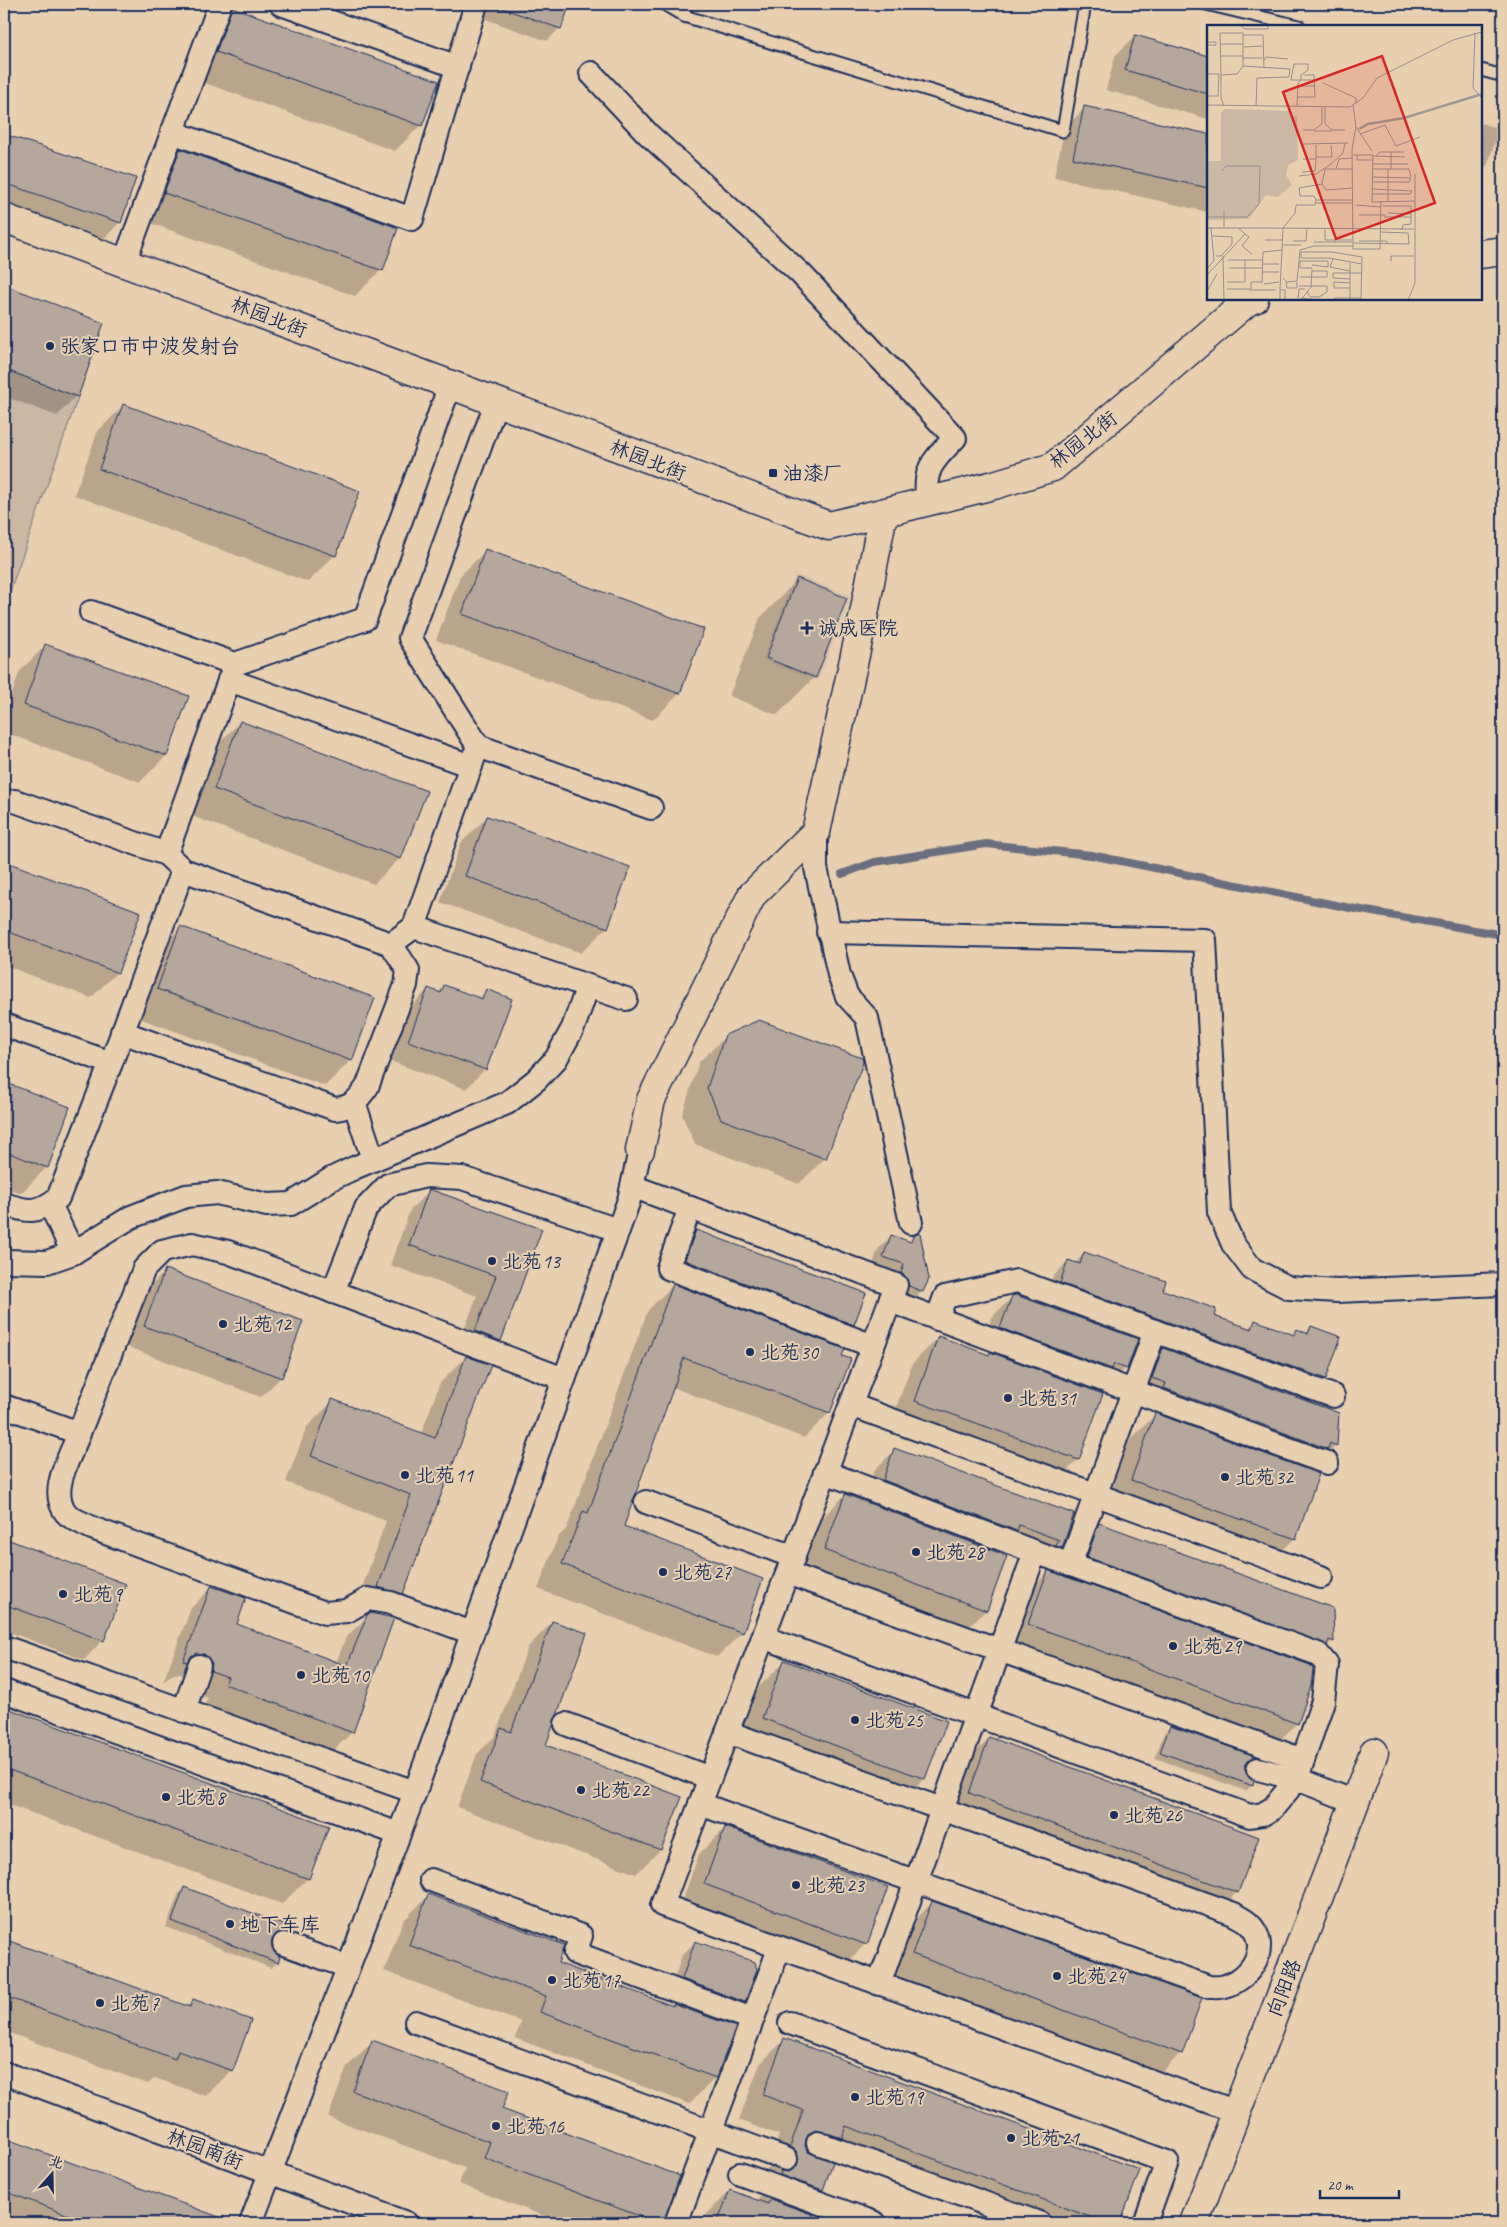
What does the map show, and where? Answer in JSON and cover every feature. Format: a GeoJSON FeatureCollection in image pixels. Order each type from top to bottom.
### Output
{"type":"FeatureCollection","features":[{"type":"Feature","properties":{"kind":"street"},"geometry":{"type":"LineString","coordinates":[[124,263],[220,4]]}},
{"type":"Feature","properties":{"kind":"street"},"geometry":{"type":"LineString","coordinates":[[281,4],[458,67]]}},
{"type":"Feature","properties":{"kind":"street"},"geometry":{"type":"LineString","coordinates":[[172,132],[412,219],[476,4]]}},
{"type":"Feature","properties":{"kind":"street"},"geometry":{"type":"LineString","coordinates":[[591,74],[648,134],[801,274],[955,438],[932,462],[925,486],[928,501]]}},
{"type":"Feature","properties":{"kind":"street","name":"林园北街"},"geometry":{"type":"LineString","coordinates":[[4,218],[829,526],[1053,467],[1251,300]]}},
{"type":"Feature","properties":{"kind":"street"},"geometry":{"type":"LineString","coordinates":[[1482,254],[1503,251]]}},
{"type":"Feature","properties":{"kind":"street"},"geometry":{"type":"LineString","coordinates":[[166,854],[232,672],[365,619],[450,385]]}},
{"type":"Feature","properties":{"kind":"street"},"geometry":{"type":"LineString","coordinates":[[391,944],[414,927],[474,756],[410,638],[496,403]]}},
{"type":"Feature","properties":{"kind":"street"},"geometry":{"type":"LineString","coordinates":[[883,513],[862,623],[816,832],[816,868],[828,932],[839,975],[847,996],[867,1018],[912,1223]]}},
{"type":"Feature","properties":{"kind":"street"},"geometry":{"type":"LineString","coordinates":[[91,612],[232,672],[474,756],[651,808]]}},
{"type":"Feature","properties":{"kind":"street"},"geometry":{"type":"LineString","coordinates":[[15,801],[166,854],[183,870],[391,944],[408,970],[406,985],[367,1087],[348,1107],[335,1109],[122,1032]]}},
{"type":"Feature","properties":{"kind":"street"},"geometry":{"type":"LineString","coordinates":[[251,2223],[415,1792],[618,1230],[632,1186],[651,1100],[752,895],[816,832]]}},
{"type":"Feature","properties":{"kind":"street"},"geometry":{"type":"LineString","coordinates":[[4,1204],[28,1211],[43,1209],[58,1198],[183,870]]}},
{"type":"Feature","properties":{"kind":"street"},"geometry":{"type":"LineString","coordinates":[[414,927],[626,999]]}},
{"type":"Feature","properties":{"kind":"street"},"geometry":{"type":"LineString","coordinates":[[828,932],[1205,940],[1219,1212],[1233,1244],[1252,1270],[1289,1288],[1337,1291],[1503,1284]]}},
{"type":"Feature","properties":{"kind":"street"},"geometry":{"type":"LineString","coordinates":[[4,1261],[47,1262],[73,1253],[131,1217],[186,1196],[217,1193],[266,1205],[290,1204],[331,1179],[507,1103],[536,1080],[556,1058],[573,1028],[588,986]]}},
{"type":"Feature","properties":{"kind":"street"},"geometry":{"type":"LineString","coordinates":[[4,1025],[111,1063]]}},
{"type":"Feature","properties":{"kind":"street"},"geometry":{"type":"LineString","coordinates":[[354,1102],[373,1160]]}},
{"type":"Feature","properties":{"kind":"street"},"geometry":{"type":"LineString","coordinates":[[333,1292],[366,1208],[388,1185],[426,1176],[462,1178],[618,1230]]}},
{"type":"Feature","properties":{"kind":"street"},"geometry":{"type":"LineString","coordinates":[[632,1186],[896,1285],[662,1905],[779,1949],[1237,2112]]}},
{"type":"Feature","properties":{"kind":"street"},"geometry":{"type":"LineString","coordinates":[[50,1204],[73,1253]]}},
{"type":"Feature","properties":{"kind":"street"},"geometry":{"type":"LineString","coordinates":[[690,1208],[668,1268],[873,1346]]}},
{"type":"Feature","properties":{"kind":"street"},"geometry":{"type":"LineString","coordinates":[[472,1633],[391,1602],[368,1599],[347,1611],[325,1613],[92,1528],[66,1514],[58,1497],[60,1484],[144,1268],[162,1251],[192,1244],[228,1252],[564,1379]]}},
{"type":"Feature","properties":{"kind":"street"},"geometry":{"type":"LineString","coordinates":[[938,1318],[945,1297],[1018,1281],[1333,1396]]}},
{"type":"Feature","properties":{"kind":"street"},"geometry":{"type":"LineString","coordinates":[[890,1301],[1327,1463]]}},
{"type":"Feature","properties":{"kind":"street"},"geometry":{"type":"LineString","coordinates":[[1070,1565],[1155,1332]]}},
{"type":"Feature","properties":{"kind":"street"},"geometry":{"type":"LineString","coordinates":[[851,1405],[1321,1577]]}},
{"type":"Feature","properties":{"kind":"street"},"geometry":{"type":"LineString","coordinates":[[4,1406],[79,1433]]}},
{"type":"Feature","properties":{"kind":"street"},"geometry":{"type":"LineString","coordinates":[[763,1637],[1250,1816],[1263,1814],[1273,1808],[1300,1770],[1324,1701],[1326,1665],[1318,1654],[1070,1565],[825,1472]]}},
{"type":"Feature","properties":{"kind":"street"},"geometry":{"type":"LineString","coordinates":[[646,1502],[791,1565],[1300,1770],[1355,1802]]}},
{"type":"Feature","properties":{"kind":"street"},"geometry":{"type":"LineString","coordinates":[[879,1984],[1035,1552]]}},
{"type":"Feature","properties":{"kind":"street"},"geometry":{"type":"LineString","coordinates":[[4,1647],[415,1792]]}},
{"type":"Feature","properties":{"kind":"street"},"geometry":{"type":"LineString","coordinates":[[184,1710],[199,1666]]}},
{"type":"Feature","properties":{"kind":"street"},"geometry":{"type":"LineString","coordinates":[[4,1691],[399,1834]]}},
{"type":"Feature","properties":{"kind":"street"},"geometry":{"type":"LineString","coordinates":[[566,1724],[710,1778]]}},
{"type":"Feature","properties":{"kind":"street"},"geometry":{"type":"LineString","coordinates":[[700,1804],[915,1883],[1209,1987],[1224,1986],[1241,1978],[1253,1966],[1259,1953],[1258,1937],[1248,1923],[1234,1914],[727,1732]]}},
{"type":"Feature","properties":{"kind":"street","name":"向阳路"},"geometry":{"type":"LineString","coordinates":[[1194,2223],[1374,1752]]}},
{"type":"Feature","properties":{"kind":"street"},"geometry":{"type":"LineString","coordinates":[[1258,1770],[1300,1770]]}},
{"type":"Feature","properties":{"kind":"street"},"geometry":{"type":"LineString","coordinates":[[431,1880],[581,1936],[575,1953],[752,2019]]}},
{"type":"Feature","properties":{"kind":"street"},"geometry":{"type":"LineString","coordinates":[[284,1944],[348,1967]]}},
{"type":"Feature","properties":{"kind":"street"},"geometry":{"type":"LineString","coordinates":[[676,2223],[779,1949]]}},
{"type":"Feature","properties":{"kind":"street"},"geometry":{"type":"LineString","coordinates":[[1257,1958],[1290,1971]]}},
{"type":"Feature","properties":{"kind":"street"},"geometry":{"type":"LineString","coordinates":[[416,2022],[786,2159]]}},
{"type":"Feature","properties":{"kind":"street"},"geometry":{"type":"LineString","coordinates":[[790,2024],[1167,2162],[1145,2223]]}},
{"type":"Feature","properties":{"kind":"street","name":"林园南街"},"geometry":{"type":"LineString","coordinates":[[4,2073],[406,2223]]}},
{"type":"Feature","properties":{"kind":"street"},"geometry":{"type":"LineString","coordinates":[[818,2142],[1038,2223]]}},
{"type":"Feature","properties":{"kind":"street"},"geometry":{"type":"LineString","coordinates":[[740,2174],[875,2223]]}},
{"type":"Feature","properties":{"kind":"lane"},"geometry":{"type":"LineString","coordinates":[[664,4],[684,16],[1063,130],[1085,4]]}},
{"type":"Feature","properties":{"kind":"lane"},"geometry":{"type":"LineString","coordinates":[[684,16],[686,4]]}},
{"type":"Feature","properties":{"kind":"lane"},"geometry":{"type":"LineString","coordinates":[[1206,4],[1295,25]]}},
{"type":"Feature","properties":{"kind":"lane"},"geometry":{"type":"LineString","coordinates":[[1482,70],[1503,76]]}},
{"type":"Feature","properties":{"kind":"shaded area"},"geometry":{"type":"Polygon","coordinates":[[[4,369],[78,397],[4,608],[4,369]]]}},
{"type":"Feature","properties":{"kind":"shaded area","name":"诚成医院"},"geometry":{"type":"Polygon","coordinates":[[[795,574],[851,596],[818,681],[762,660],[795,574]]]}},
{"type":"Feature","properties":{"kind":"building"},"geometry":{"type":"Polygon","coordinates":[[[499,4],[570,4],[561,29],[499,7],[499,4]]]}},
{"type":"Feature","properties":{"kind":"building"},"geometry":{"type":"Polygon","coordinates":[[[232,7],[439,81],[422,126],[216,52],[232,7]]]}},
{"type":"Feature","properties":{"kind":"building"},"geometry":{"type":"Polygon","coordinates":[[[1135,35],[1207,56],[1207,94],[1125,70],[1135,35]]]}},
{"type":"Feature","properties":{"kind":"building"},"geometry":{"type":"Polygon","coordinates":[[[1084,106],[1207,134],[1207,188],[1073,158],[1084,106]]]}},
{"type":"Feature","properties":{"kind":"building"},"geometry":{"type":"Polygon","coordinates":[[[4,134],[136,178],[121,223],[4,183],[4,134]]]}},
{"type":"Feature","properties":{"kind":"building"},"geometry":{"type":"Polygon","coordinates":[[[180,149],[398,228],[383,271],[164,193],[180,149]]]}},
{"type":"Feature","properties":{"kind":"building","name":"张家口市中波发射台"},"geometry":{"type":"Polygon","coordinates":[[[4,285],[104,323],[78,397],[4,369],[4,285]]]}},
{"type":"Feature","properties":{"kind":"building"},"geometry":{"type":"Polygon","coordinates":[[[123,404],[360,491],[336,556],[99,469],[123,404]]]}},
{"type":"Feature","properties":{"kind":"building"},"geometry":{"type":"Polygon","coordinates":[[[485,549],[704,629],[680,694],[462,614],[485,549]]]}},
{"type":"Feature","properties":{"kind":"building","name":"诚成医院"},"geometry":{"type":"Polygon","coordinates":[[[797,578],[847,598],[816,678],[766,658],[797,578]]]}},
{"type":"Feature","properties":{"kind":"building"},"geometry":{"type":"Polygon","coordinates":[[[45,644],[189,696],[167,756],[24,705],[45,644]]]}},
{"type":"Feature","properties":{"kind":"building"},"geometry":{"type":"Polygon","coordinates":[[[240,721],[427,791],[401,859],[214,789],[240,721]]]}},
{"type":"Feature","properties":{"kind":"building"},"geometry":{"type":"Polygon","coordinates":[[[487,816],[630,867],[608,928],[465,876],[487,816]]]}},
{"type":"Feature","properties":{"kind":"building"},"geometry":{"type":"Polygon","coordinates":[[[4,861],[141,912],[118,973],[4,930],[4,861]]]}},
{"type":"Feature","properties":{"kind":"building"},"geometry":{"type":"Polygon","coordinates":[[[180,926],[375,998],[352,1061],[157,989],[180,926]]]}},
{"type":"Feature","properties":{"kind":"building"},"geometry":{"type":"Polygon","coordinates":[[[444,985],[482,999],[486,989],[512,999],[486,1070],[408,1041],[428,988],[441,993],[444,985]]]}},
{"type":"Feature","properties":{"kind":"building"},"geometry":{"type":"Polygon","coordinates":[[[759,1020],[862,1058],[863,1063],[826,1159],[721,1119],[707,1088],[725,1035],[759,1020]]]}},
{"type":"Feature","properties":{"kind":"building"},"geometry":{"type":"Polygon","coordinates":[[[4,1082],[70,1107],[48,1168],[4,1151],[4,1082]]]}},
{"type":"Feature","properties":{"kind":"building","name":"北苑13"},"geometry":{"type":"Polygon","coordinates":[[[429,1189],[542,1229],[501,1341],[475,1331],[496,1276],[409,1245],[429,1189]]]}},
{"type":"Feature","properties":{"kind":"building"},"geometry":{"type":"Polygon","coordinates":[[[696,1230],[866,1293],[854,1325],[685,1260],[696,1230]]]}},
{"type":"Feature","properties":{"kind":"building"},"geometry":{"type":"Polygon","coordinates":[[[920,1233],[929,1279],[923,1292],[909,1286],[906,1277],[901,1273],[904,1264],[883,1257],[891,1235],[911,1242],[913,1236],[920,1233]]]}},
{"type":"Feature","properties":{"kind":"building"},"geometry":{"type":"Polygon","coordinates":[[[1084,1252],[1166,1281],[1163,1290],[1216,1309],[1214,1316],[1252,1329],[1255,1320],[1294,1335],[1297,1329],[1308,1334],[1311,1326],[1341,1337],[1326,1379],[1060,1283],[1068,1260],[1080,1264],[1084,1252]]]}},
{"type":"Feature","properties":{"kind":"building","name":"北苑12"},"geometry":{"type":"Polygon","coordinates":[[[165,1269],[303,1321],[282,1378],[144,1326],[165,1269]]]}},
{"type":"Feature","properties":{"kind":"building"},"geometry":{"type":"Polygon","coordinates":[[[673,1284],[845,1349],[842,1356],[851,1359],[830,1413],[684,1358],[624,1526],[763,1579],[743,1633],[562,1564],[583,1511],[588,1513],[673,1284]]]}},
{"type":"Feature","properties":{"kind":"building"},"geometry":{"type":"Polygon","coordinates":[[[1016,1295],[1138,1339],[1127,1369],[1114,1364],[1112,1369],[1000,1328],[1012,1296],[1016,1295]]]}},
{"type":"Feature","properties":{"kind":"building","name":"北苑31"},"geometry":{"type":"Polygon","coordinates":[[[938,1336],[989,1355],[990,1352],[1103,1394],[1079,1460],[915,1401],[938,1336]]]}},
{"type":"Feature","properties":{"kind":"building"},"geometry":{"type":"Polygon","coordinates":[[[1163,1348],[1339,1413],[1337,1446],[1330,1443],[1328,1449],[1164,1388],[1166,1383],[1152,1378],[1163,1348]]]}},
{"type":"Feature","properties":{"kind":"building","name":"北苑11"},"geometry":{"type":"Polygon","coordinates":[[[466,1356],[491,1365],[403,1594],[378,1587],[411,1495],[311,1456],[332,1399],[435,1438],[466,1356]]]}},
{"type":"Feature","properties":{"kind":"building","name":"北苑32"},"geometry":{"type":"Polygon","coordinates":[[[1155,1413],[1319,1474],[1296,1539],[1131,1480],[1155,1413]]]}},
{"type":"Feature","properties":{"kind":"building"},"geometry":{"type":"Polygon","coordinates":[[[894,1448],[1074,1514],[1062,1548],[1056,1546],[1059,1540],[1019,1525],[1017,1531],[883,1480],[894,1448]]]}},
{"type":"Feature","properties":{"kind":"building","name":"北苑28"},"geometry":{"type":"Polygon","coordinates":[[[845,1494],[1007,1556],[987,1611],[824,1550],[845,1494]]]}},
{"type":"Feature","properties":{"kind":"building"},"geometry":{"type":"Polygon","coordinates":[[[1099,1523],[1333,1608],[1334,1642],[1329,1640],[1327,1645],[1087,1557],[1099,1523]]]}},
{"type":"Feature","properties":{"kind":"building","name":"北苑9"},"geometry":{"type":"Polygon","coordinates":[[[4,1538],[126,1584],[104,1641],[4,1604],[4,1538]]]}},
{"type":"Feature","properties":{"kind":"building","name":"北苑29"},"geometry":{"type":"Polygon","coordinates":[[[1048,1570],[1310,1665],[1313,1669],[1311,1686],[1298,1724],[1028,1624],[1048,1570]]]}},
{"type":"Feature","properties":{"kind":"building","name":"北苑10"},"geometry":{"type":"Polygon","coordinates":[[[211,1586],[246,1598],[237,1624],[347,1666],[367,1615],[370,1613],[394,1618],[353,1733],[225,1684],[228,1677],[211,1671],[212,1663],[204,1654],[196,1653],[187,1662],[183,1661],[211,1586]]]}},
{"type":"Feature","properties":{"kind":"building","name":"北苑22"},"geometry":{"type":"Polygon","coordinates":[[[552,1621],[587,1633],[546,1745],[682,1797],[661,1850],[480,1782],[501,1728],[511,1732],[552,1621]]]}},
{"type":"Feature","properties":{"kind":"building","name":"北苑25"},"geometry":{"type":"Polygon","coordinates":[[[784,1660],[947,1721],[925,1779],[762,1718],[784,1660]]]}},
{"type":"Feature","properties":{"kind":"building","name":"北苑8"},"geometry":{"type":"Polygon","coordinates":[[[4,1707],[329,1826],[309,1879],[4,1768],[4,1707]]]}},
{"type":"Feature","properties":{"kind":"building"},"geometry":{"type":"Polygon","coordinates":[[[1170,1726],[1255,1756],[1248,1760],[1245,1766],[1246,1773],[1254,1781],[1253,1786],[1160,1752],[1170,1726]]]}},
{"type":"Feature","properties":{"kind":"building","name":"北苑26"},"geometry":{"type":"Polygon","coordinates":[[[989,1737],[1259,1837],[1238,1893],[969,1793],[989,1737]]]}},
{"type":"Feature","properties":{"kind":"building","name":"北苑23"},"geometry":{"type":"Polygon","coordinates":[[[725,1827],[888,1887],[867,1945],[704,1884],[725,1827]]]}},
{"type":"Feature","properties":{"kind":"building","name":"地下车库"},"geometry":{"type":"Polygon","coordinates":[[[184,1887],[289,1927],[288,1932],[276,1934],[272,1940],[274,1952],[280,1957],[278,1963],[172,1921],[184,1887]]]}},
{"type":"Feature","properties":{"kind":"building","name":"北苑17"},"geometry":{"type":"Polygon","coordinates":[[[428,1894],[564,1945],[558,1963],[673,2006],[673,2004],[736,2027],[716,2078],[540,2012],[546,1996],[409,1945],[428,1894]]]}},
{"type":"Feature","properties":{"kind":"building","name":"北苑24"},"geometry":{"type":"Polygon","coordinates":[[[932,1901],[1202,1998],[1182,2054],[912,1954],[932,1901]]]}},
{"type":"Feature","properties":{"kind":"building","name":"北苑7"},"geometry":{"type":"Polygon","coordinates":[[[4,1939],[190,2007],[193,1999],[251,2020],[233,2071],[178,2051],[175,2059],[4,1996],[4,1939]]]}},
{"type":"Feature","properties":{"kind":"building"},"geometry":{"type":"Polygon","coordinates":[[[695,1941],[755,1962],[757,1970],[745,2002],[682,1979],[695,1941]]]}},
{"type":"Feature","properties":{"kind":"building"},"geometry":{"type":"Polygon","coordinates":[[[784,2038],[1140,2170],[1120,2223],[1106,2223],[846,2126],[842,2138],[816,2130],[809,2133],[806,2139],[805,2146],[808,2152],[833,2162],[823,2190],[780,2175],[781,2171],[788,2172],[794,2169],[798,2163],[796,2151],[790,2147],[803,2110],[763,2095],[784,2038]]]}},
{"type":"Feature","properties":{"kind":"building","name":"北苑16"},"geometry":{"type":"Polygon","coordinates":[[[372,2040],[509,2091],[502,2109],[680,2176],[663,2223],[658,2223],[484,2158],[490,2142],[353,2091],[372,2040]]]}},
{"type":"Feature","properties":{"kind":"building"},"geometry":{"type":"Polygon","coordinates":[[[4,2138],[230,2221],[229,2223],[90,2223],[4,2191],[4,2138]]]}},
{"type":"Feature","properties":{"kind":"building"},"geometry":{"type":"Polygon","coordinates":[[[730,2190],[768,2204],[770,2199],[814,2215],[812,2223],[717,2223],[730,2190]]]}},
{"type":"Feature","properties":{"kind":"waterway"},"geometry":{"type":"LineString","coordinates":[[842,874],[875,862],[986,844],[1091,855],[1350,908],[1503,935]]}},
{"type":"Feature","properties":{"kind":"place","name":"张家口市中波发射台"},"geometry":{"type":"Point","coordinates":[50,346]}},
{"type":"Feature","properties":{"kind":"place","name":"油漆厂"},"geometry":{"type":"Point","coordinates":[773,473]}},
{"type":"Feature","properties":{"kind":"place","name":"诚成医院"},"geometry":{"type":"Point","coordinates":[807,628]}},
{"type":"Feature","properties":{"kind":"place","name":"北苑13"},"geometry":{"type":"Point","coordinates":[492,1261]}},
{"type":"Feature","properties":{"kind":"place","name":"北苑12"},"geometry":{"type":"Point","coordinates":[223,1324]}},
{"type":"Feature","properties":{"kind":"place","name":"北苑30"},"geometry":{"type":"Point","coordinates":[750,1352]}},
{"type":"Feature","properties":{"kind":"place","name":"北苑31"},"geometry":{"type":"Point","coordinates":[1008,1398]}},
{"type":"Feature","properties":{"kind":"place","name":"北苑11"},"geometry":{"type":"Point","coordinates":[405,1475]}},
{"type":"Feature","properties":{"kind":"place","name":"北苑32"},"geometry":{"type":"Point","coordinates":[1225,1477]}},
{"type":"Feature","properties":{"kind":"place","name":"北苑28"},"geometry":{"type":"Point","coordinates":[916,1552]}},
{"type":"Feature","properties":{"kind":"place","name":"北苑27"},"geometry":{"type":"Point","coordinates":[663,1572]}},
{"type":"Feature","properties":{"kind":"place","name":"北苑9"},"geometry":{"type":"Point","coordinates":[63,1594]}},
{"type":"Feature","properties":{"kind":"place","name":"北苑29"},"geometry":{"type":"Point","coordinates":[1173,1646]}},
{"type":"Feature","properties":{"kind":"place","name":"北苑10"},"geometry":{"type":"Point","coordinates":[301,1675]}},
{"type":"Feature","properties":{"kind":"place","name":"北苑25"},"geometry":{"type":"Point","coordinates":[855,1720]}},
{"type":"Feature","properties":{"kind":"place","name":"北苑22"},"geometry":{"type":"Point","coordinates":[581,1790]}},
{"type":"Feature","properties":{"kind":"place","name":"北苑8"},"geometry":{"type":"Point","coordinates":[166,1797]}},
{"type":"Feature","properties":{"kind":"place","name":"北苑26"},"geometry":{"type":"Point","coordinates":[1114,1815]}},
{"type":"Feature","properties":{"kind":"place","name":"北苑23"},"geometry":{"type":"Point","coordinates":[796,1885]}},
{"type":"Feature","properties":{"kind":"place","name":"地下车库"},"geometry":{"type":"Point","coordinates":[230,1924]}},
{"type":"Feature","properties":{"kind":"place","name":"北苑24"},"geometry":{"type":"Point","coordinates":[1057,1976]}},
{"type":"Feature","properties":{"kind":"place","name":"北苑17"},"geometry":{"type":"Point","coordinates":[552,1980]}},
{"type":"Feature","properties":{"kind":"place","name":"北苑7"},"geometry":{"type":"Point","coordinates":[100,2003]}},
{"type":"Feature","properties":{"kind":"place","name":"北苑19"},"geometry":{"type":"Point","coordinates":[855,2097]}},
{"type":"Feature","properties":{"kind":"place","name":"北苑16"},"geometry":{"type":"Point","coordinates":[496,2126]}},
{"type":"Feature","properties":{"kind":"place","name":"北苑21"},"geometry":{"type":"Point","coordinates":[1011,2138]}}]}
